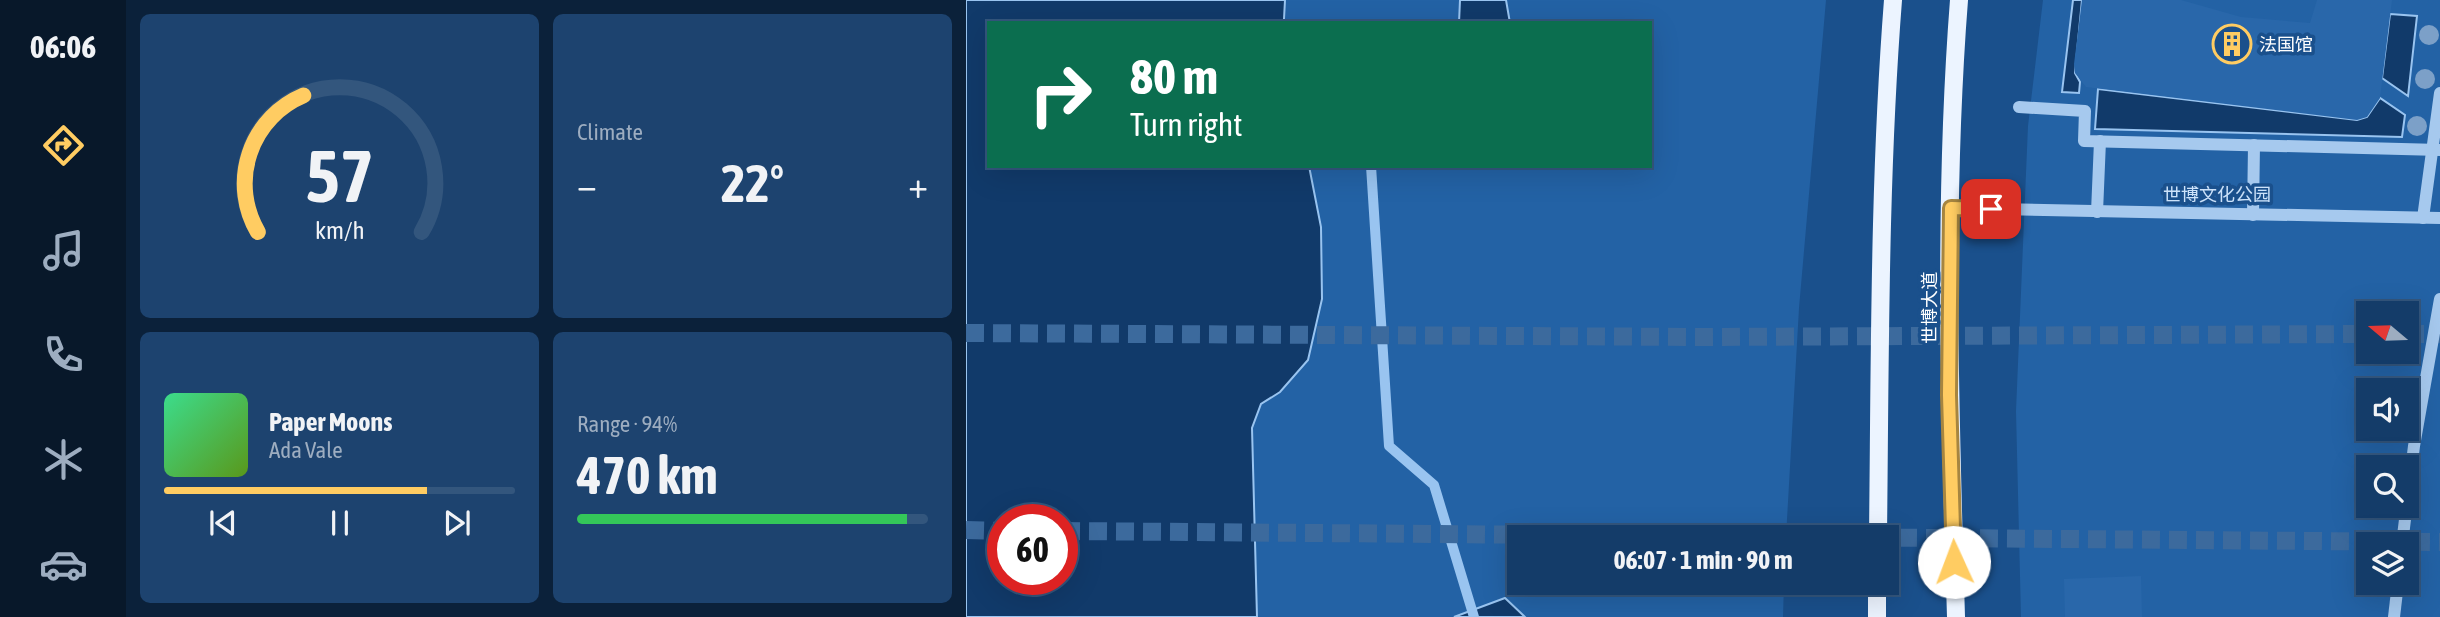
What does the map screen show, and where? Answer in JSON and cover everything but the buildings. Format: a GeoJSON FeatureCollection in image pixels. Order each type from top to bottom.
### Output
{"type":"FeatureCollection","features":[{"type":"Feature","properties":{"kind":"main road"},"geometry":{"type":"LineString","coordinates":[[1878,525],[1887,75],[1893,0]]}},
{"type":"Feature","properties":{"kind":"main road","name":"世博大道"},"geometry":{"type":"LineString","coordinates":[[1956,617],[1949,395],[1951,99],[1959,0]]}},
{"type":"Feature","properties":{"kind":"main road"},"geometry":{"type":"LineString","coordinates":[[1877,595],[1877,617]]}},
{"type":"Feature","properties":{"kind":"street"},"geometry":{"type":"LineString","coordinates":[[2423,218],[2437,150],[2440,93]]}},
{"type":"Feature","properties":{"kind":"street"},"geometry":{"type":"LineString","coordinates":[[2019,107],[2085,111],[2084,141],[2437,150]]}},
{"type":"Feature","properties":{"kind":"street"},"geometry":{"type":"LineString","coordinates":[[2098,212],[2100,141]]}},
{"type":"Feature","properties":{"kind":"street"},"geometry":{"type":"LineString","coordinates":[[2253,215],[2254,145]]}},
{"type":"Feature","properties":{"kind":"street"},"geometry":{"type":"LineString","coordinates":[[1951,208],[2440,218]]}},
{"type":"Feature","properties":{"kind":"street"},"geometry":{"type":"LineString","coordinates":[[2403,532],[2414,446],[2440,299]]}},
{"type":"Feature","properties":{"kind":"street"},"geometry":{"type":"LineString","coordinates":[[2393,617],[2396,595]]}},
{"type":"Feature","properties":{"kind":"green space"},"geometry":{"type":"Polygon","coordinates":[[[1285,0],[1826,0],[1799,308],[1787,525],[1507,525],[1507,595],[1784,595],[1783,617],[1257,617],[1252,428],[1261,404],[1280,392],[1321,227],[1309,168],[1652,168],[1652,21],[1282,21],[1285,0]]]}},
{"type":"Feature","properties":{"kind":"green space","name":"世博文化公园"},"geometry":{"type":"Polygon","coordinates":[[[2043,0],[2440,0],[2440,617],[2021,617],[2016,411],[2028,126],[2043,0]]]}},
{"type":"Feature","properties":{"kind":"shaded area"},"geometry":{"type":"Polygon","coordinates":[[[966,0],[1285,0],[1282,21],[987,21],[987,168],[1309,168],[1321,227],[1322,299],[1308,360],[1280,392],[1261,404],[1252,428],[1257,617],[966,617],[966,0]]]}},
{"type":"Feature","properties":{"kind":"shaded area"},"geometry":{"type":"Polygon","coordinates":[[[1460,0],[1506,0],[1510,21],[1459,21],[1460,0]]]}},
{"type":"Feature","properties":{"kind":"shaded area"},"geometry":{"type":"Polygon","coordinates":[[[2073,0],[2082,0],[2075,73],[2080,82],[2079,93],[2062,92],[2073,0]]]}},
{"type":"Feature","properties":{"kind":"shaded area"},"geometry":{"type":"Polygon","coordinates":[[[2390,14],[2417,16],[2408,96],[2382,78],[2390,14]]]}},
{"type":"Feature","properties":{"kind":"shaded area"},"geometry":{"type":"Polygon","coordinates":[[[2098,89],[2357,120],[2367,117],[2380,98],[2405,115],[2402,137],[2095,129],[2098,89]]]}},
{"type":"Feature","properties":{"kind":"shaded area"},"geometry":{"type":"Polygon","coordinates":[[[1505,598],[1525,617],[1454,617],[1505,598]]]}},
{"type":"Feature","properties":{"kind":"waterway"},"geometry":{"type":"LineString","coordinates":[[1371,168],[1389,446],[1434,485],[1474,617]]}},
{"type":"Feature","properties":{"kind":"tunnel"},"geometry":{"type":"LineString","coordinates":[[966,333],[1702,337],[2356,334]]}},
{"type":"Feature","properties":{"kind":"tunnel"},"geometry":{"type":"LineString","coordinates":[[2419,334],[2440,334]]}},
{"type":"Feature","properties":{"kind":"tunnel"},"geometry":{"type":"LineString","coordinates":[[966,530],[987,531]]}},
{"type":"Feature","properties":{"kind":"tunnel"},"geometry":{"type":"LineString","coordinates":[[1078,531],[2440,542]]}},
{"type":"Feature","properties":{"kind":"place","name":"法国馆"},"geometry":{"type":"Point","coordinates":[2232,44]}},
{"type":"Feature","properties":{"kind":"route"},"geometry":{"type":"LineString","coordinates":[[1954,562],[1949,395],[1951,208],[1991,209]]}}]}
